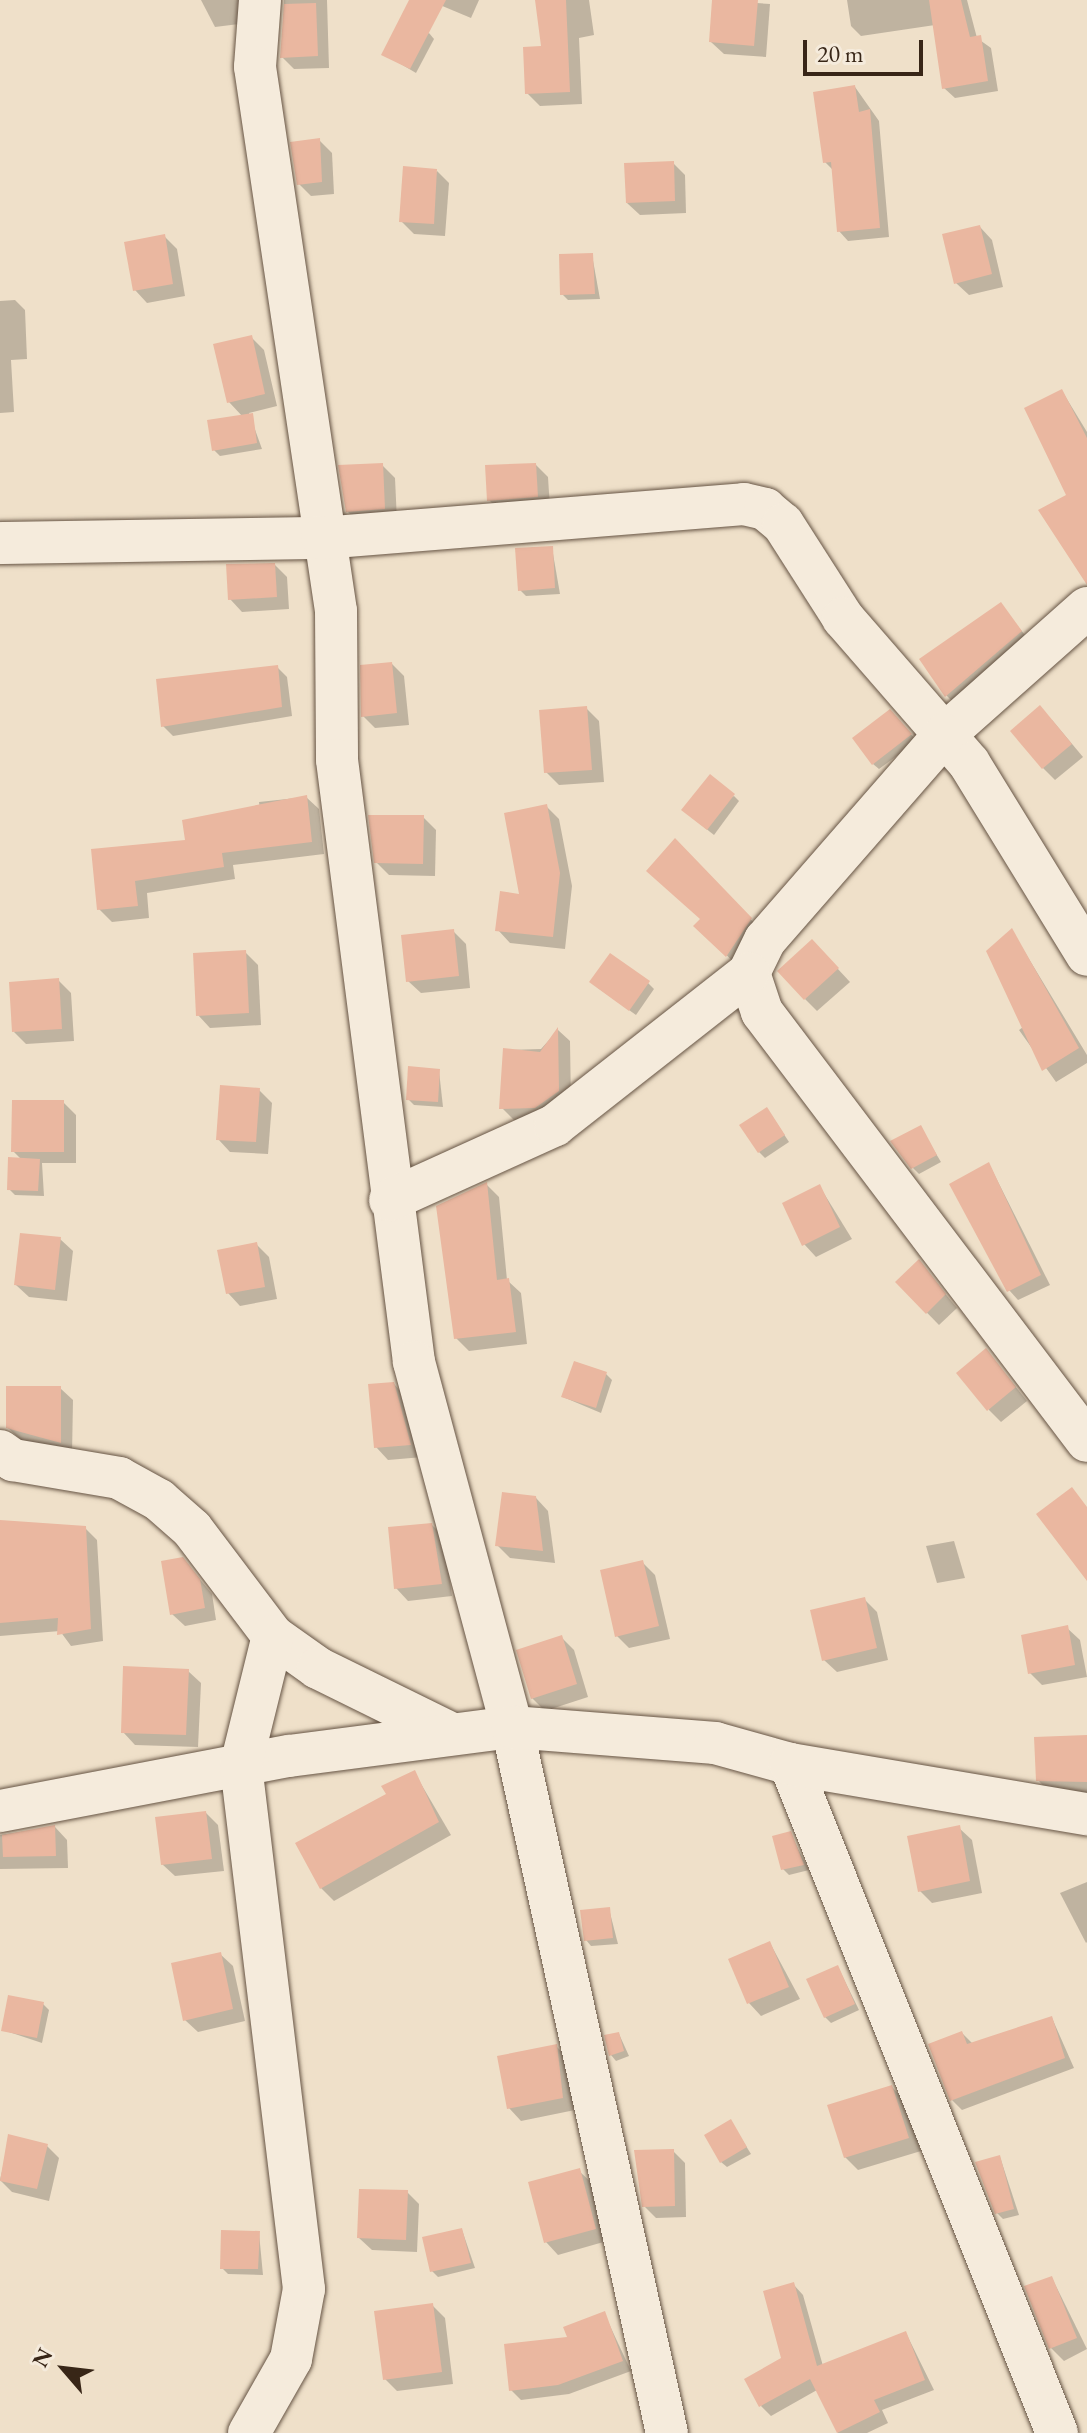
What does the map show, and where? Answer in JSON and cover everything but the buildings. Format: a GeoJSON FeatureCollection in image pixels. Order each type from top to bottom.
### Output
{"type":"FeatureCollection","features":[{"type":"Feature","properties":{"kind":"street"},"geometry":{"type":"LineString","coordinates":[[260,0],[255,67],[322,538],[336,611],[337,760],[390,1200],[414,1362],[512,1727],[667,2433]]}},
{"type":"Feature","properties":{"kind":"street"},"geometry":{"type":"LineString","coordinates":[[0,543],[322,538],[744,504],[765,509],[783,524],[843,618],[944,735],[1087,955]]}},
{"type":"Feature","properties":{"kind":"street"},"geometry":{"type":"LineString","coordinates":[[390,1200],[555,1125],[749,973],[765,940],[944,735],[1087,608]]}},
{"type":"Feature","properties":{"kind":"street"},"geometry":{"type":"LineString","coordinates":[[749,973],[762,1012],[1087,1441]]}},
{"type":"Feature","properties":{"kind":"street"},"geometry":{"type":"LineString","coordinates":[[0,1451],[13,1460],[119,1478],[159,1500],[192,1529],[273,1636],[318,1668],[452,1734]]}},
{"type":"Feature","properties":{"kind":"street"},"geometry":{"type":"LineString","coordinates":[[249,2433],[291,2359],[304,2289],[241,1765],[273,1636]]}},
{"type":"Feature","properties":{"kind":"street"},"geometry":{"type":"LineString","coordinates":[[0,1811],[241,1765],[512,1727],[715,1743],[790,1764],[1087,1814]]}},
{"type":"Feature","properties":{"kind":"street"},"geometry":{"type":"LineString","coordinates":[[790,1764],[1057,2433]]}}]}
